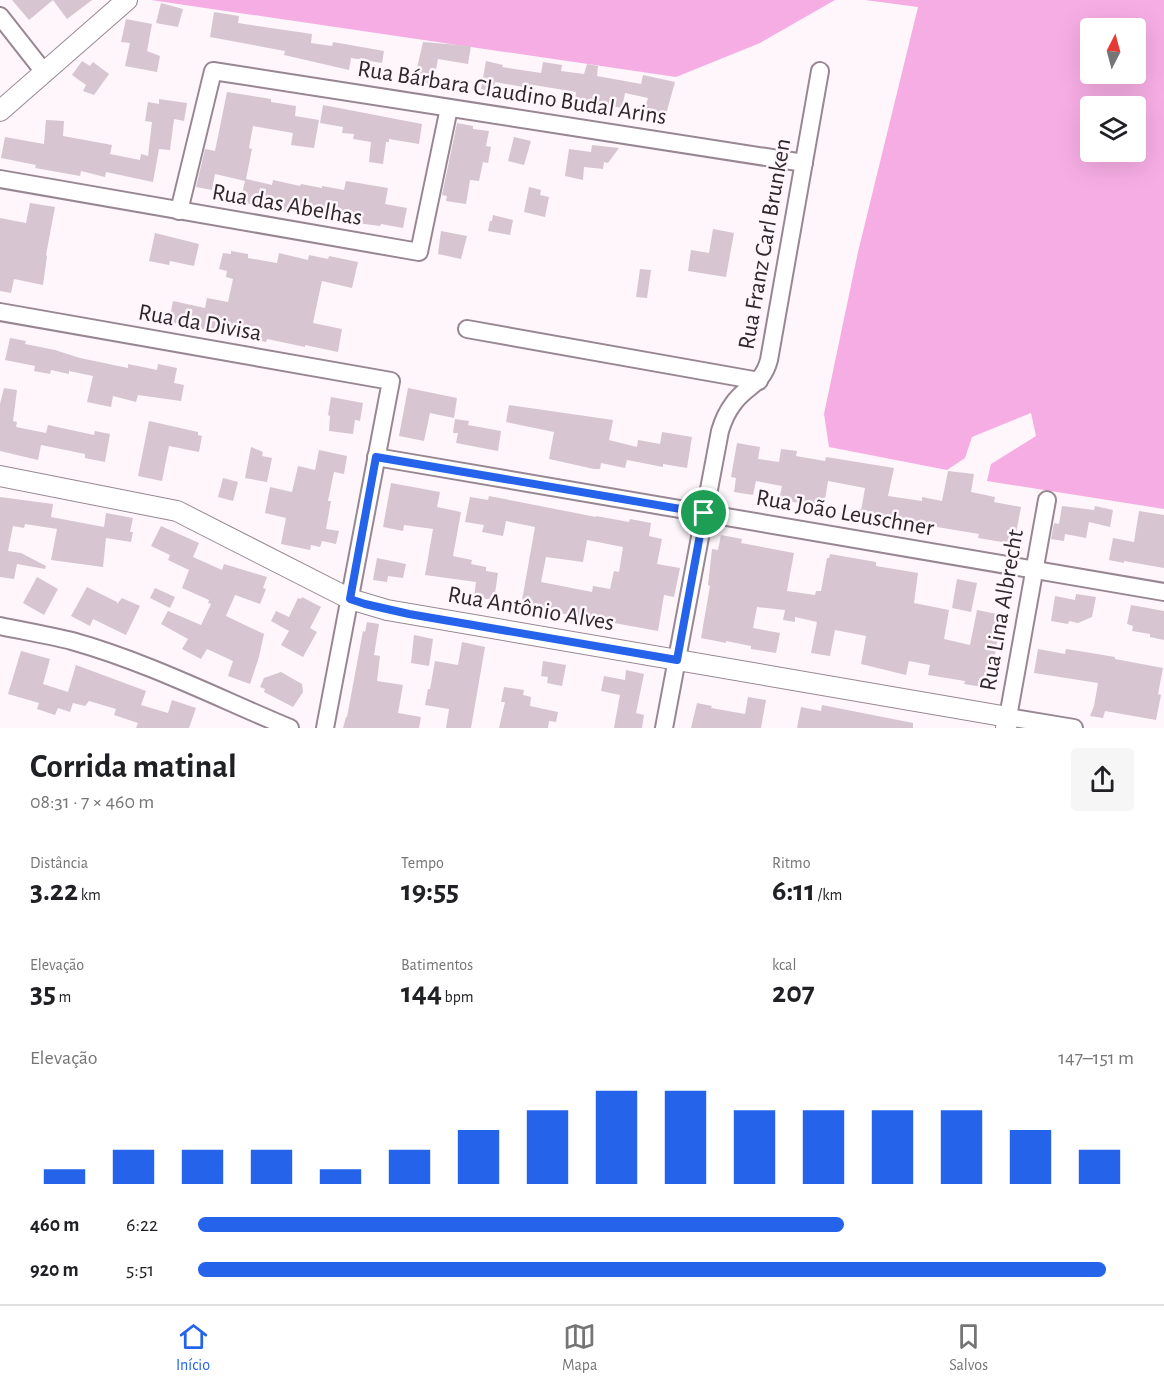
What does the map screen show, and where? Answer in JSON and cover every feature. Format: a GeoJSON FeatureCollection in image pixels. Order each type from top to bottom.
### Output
{"type":"FeatureCollection","features":[{"type":"Feature","properties":{"kind":"street"},"geometry":{"type":"LineString","coordinates":[[0,111],[127,0]]}},
{"type":"Feature","properties":{"kind":"street"},"geometry":{"type":"LineString","coordinates":[[0,16],[44,72]]}},
{"type":"Feature","properties":{"kind":"street","name":"Rua Bárbara Claudino Budal Arins"},"geometry":{"type":"LineString","coordinates":[[179,211],[213,71],[804,163]]}},
{"type":"Feature","properties":{"kind":"street","name":"Rua Franz Carl Brunken"},"geometry":{"type":"LineString","coordinates":[[664,728],[717,446],[725,416],[741,395],[759,381],[766,372],[769,360],[820,71]]}},
{"type":"Feature","properties":{"kind":"street","name":"Rua das Abelhas"},"geometry":{"type":"LineString","coordinates":[[0,179],[419,252],[449,108]]}},
{"type":"Feature","properties":{"kind":"street","name":"Rua da Divisa"},"geometry":{"type":"LineString","coordinates":[[0,312],[391,381],[376,457]]}},
{"type":"Feature","properties":{"kind":"street"},"geometry":{"type":"LineString","coordinates":[[467,329],[759,381]]}},
{"type":"Feature","properties":{"kind":"street"},"geometry":{"type":"LineString","coordinates":[[326,728],[376,457]]}},
{"type":"Feature","properties":{"kind":"street","name":"Rua João Leuschner"},"geometry":{"type":"LineString","coordinates":[[376,457],[1164,592]]}},
{"type":"Feature","properties":{"kind":"street","name":"Rua Antônio Alves"},"geometry":{"type":"LineString","coordinates":[[0,476],[177,511],[350,599],[365,604],[409,614],[677,660],[1007,722],[1074,728]]}},
{"type":"Feature","properties":{"kind":"street","name":"Rua Lina Albrecht"},"geometry":{"type":"LineString","coordinates":[[1007,722],[1047,500]]}},
{"type":"Feature","properties":{"kind":"street"},"geometry":{"type":"LineString","coordinates":[[0,626],[91,648],[155,671],[290,728]]}},
{"type":"Feature","properties":{"kind":"shaded area"},"geometry":{"type":"Polygon","coordinates":[[[151,0],[835,0],[760,43],[676,77],[151,0]]]}},
{"type":"Feature","properties":{"kind":"shaded area"},"geometry":{"type":"Polygon","coordinates":[[[865,0],[1164,0],[1164,509],[987,481],[991,464],[1036,436],[1031,413],[972,437],[965,458],[947,470],[829,447],[824,414],[858,252],[918,7],[865,0]]]}},
{"type":"Feature","properties":{"kind":"building"},"geometry":{"type":"Polygon","coordinates":[[[12,0],[53,0],[29,20],[12,0]]]}},
{"type":"Feature","properties":{"kind":"building"},"geometry":{"type":"Polygon","coordinates":[[[53,0],[92,0],[67,19],[53,0]]]}},
{"type":"Feature","properties":{"kind":"building"},"geometry":{"type":"Polygon","coordinates":[[[161,3],[183,9],[178,27],[156,23],[161,3]]]}},
{"type":"Feature","properties":{"kind":"building"},"geometry":{"type":"Polygon","coordinates":[[[214,12],[239,16],[238,23],[312,34],[311,43],[332,46],[333,42],[384,51],[382,63],[351,58],[349,70],[284,55],[285,51],[210,37],[214,12]]]}},
{"type":"Feature","properties":{"kind":"building"},"geometry":{"type":"Polygon","coordinates":[[[126,19],[152,24],[147,51],[160,56],[157,72],[125,66],[130,43],[121,42],[126,19]]]}},
{"type":"Feature","properties":{"kind":"building"},"geometry":{"type":"Polygon","coordinates":[[[423,42],[471,46],[468,64],[438,59],[433,85],[414,81],[423,42]]]}},
{"type":"Feature","properties":{"kind":"building"},"geometry":{"type":"Polygon","coordinates":[[[82,61],[90,66],[93,62],[109,74],[94,95],[83,91],[86,85],[72,75],[82,61]]]}},
{"type":"Feature","properties":{"kind":"building"},"geometry":{"type":"Polygon","coordinates":[[[486,61],[503,65],[502,67],[541,73],[543,62],[562,65],[561,71],[584,74],[587,64],[598,66],[597,76],[641,84],[643,75],[675,82],[666,114],[664,117],[659,115],[659,119],[643,115],[648,98],[625,93],[622,108],[575,100],[576,92],[534,85],[534,89],[495,82],[493,92],[481,89],[486,61]]]}},
{"type":"Feature","properties":{"kind":"building"},"geometry":{"type":"Polygon","coordinates":[[[227,92],[271,99],[271,102],[296,106],[295,116],[319,120],[314,148],[291,145],[293,133],[253,126],[249,148],[252,149],[246,179],[272,185],[273,180],[300,186],[301,184],[344,190],[346,181],[388,188],[385,204],[407,208],[403,228],[357,223],[289,209],[288,212],[240,202],[245,181],[215,174],[212,190],[196,187],[205,149],[215,151],[227,92]]]}},
{"type":"Feature","properties":{"kind":"building"},"geometry":{"type":"Polygon","coordinates":[[[159,99],[187,103],[184,121],[174,119],[170,150],[159,149],[153,182],[106,172],[105,177],[81,171],[80,176],[35,168],[36,165],[1,158],[5,137],[44,144],[46,120],[64,121],[63,136],[112,145],[110,154],[140,160],[141,154],[148,156],[152,122],[145,121],[148,102],[159,104],[159,99]]]}},
{"type":"Feature","properties":{"kind":"building"},"geometry":{"type":"Polygon","coordinates":[[[323,105],[422,124],[419,144],[389,139],[389,142],[386,142],[383,164],[369,162],[371,142],[353,139],[354,134],[342,133],[343,127],[320,123],[323,105]]]}},
{"type":"Feature","properties":{"kind":"building"},"geometry":{"type":"Polygon","coordinates":[[[457,123],[473,126],[473,129],[489,131],[486,146],[491,147],[488,163],[483,162],[479,181],[470,180],[466,204],[446,201],[447,196],[442,195],[457,123]]]}},
{"type":"Feature","properties":{"kind":"building"},"geometry":{"type":"Polygon","coordinates":[[[514,137],[531,141],[524,165],[508,161],[514,137]]]}},
{"type":"Feature","properties":{"kind":"building"},"geometry":{"type":"Polygon","coordinates":[[[592,145],[619,148],[608,163],[604,162],[603,169],[584,167],[583,180],[565,176],[569,149],[591,152],[592,145]]]}},
{"type":"Feature","properties":{"kind":"building"},"geometry":{"type":"Polygon","coordinates":[[[529,187],[541,190],[540,195],[549,197],[545,217],[524,212],[529,187]]]}},
{"type":"Feature","properties":{"kind":"building"},"geometry":{"type":"Polygon","coordinates":[[[30,203],[55,207],[43,285],[14,279],[11,293],[0,291],[0,218],[26,223],[30,203]]]}},
{"type":"Feature","properties":{"kind":"building"},"geometry":{"type":"Polygon","coordinates":[[[493,215],[513,220],[510,235],[488,231],[493,215]]]}},
{"type":"Feature","properties":{"kind":"building"},"geometry":{"type":"Polygon","coordinates":[[[713,229],[734,233],[726,277],[688,271],[691,250],[709,253],[713,229]]]}},
{"type":"Feature","properties":{"kind":"building"},"geometry":{"type":"Polygon","coordinates":[[[441,231],[467,236],[461,259],[438,254],[441,231]]]}},
{"type":"Feature","properties":{"kind":"building"},"geometry":{"type":"Polygon","coordinates":[[[155,233],[199,244],[194,266],[170,261],[169,265],[149,261],[155,233]]]}},
{"type":"Feature","properties":{"kind":"building"},"geometry":{"type":"Polygon","coordinates":[[[231,251],[248,254],[248,258],[277,263],[279,253],[308,260],[309,255],[328,259],[329,256],[358,262],[352,288],[322,281],[321,285],[313,323],[342,329],[338,352],[267,339],[266,342],[256,340],[253,334],[222,327],[220,333],[169,322],[173,301],[205,308],[207,298],[228,302],[233,279],[226,277],[227,271],[219,269],[223,253],[231,254],[231,251]]]}},
{"type":"Feature","properties":{"kind":"building"},"geometry":{"type":"Polygon","coordinates":[[[640,269],[651,270],[647,298],[636,297],[640,269]]]}},
{"type":"Feature","properties":{"kind":"building"},"geometry":{"type":"Polygon","coordinates":[[[10,338],[80,358],[128,368],[128,364],[157,370],[158,364],[177,368],[174,383],[184,385],[181,401],[138,395],[136,402],[113,396],[111,407],[87,402],[93,376],[51,370],[50,374],[34,371],[35,366],[5,360],[10,338]]]}},
{"type":"Feature","properties":{"kind":"building"},"geometry":{"type":"Polygon","coordinates":[[[4,388],[17,390],[13,421],[17,422],[16,427],[46,433],[48,425],[94,435],[95,431],[110,434],[105,462],[85,458],[85,454],[41,445],[38,460],[0,451],[0,404],[4,388]]]}},
{"type":"Feature","properties":{"kind":"building"},"geometry":{"type":"Polygon","coordinates":[[[408,388],[457,398],[454,418],[430,413],[424,441],[399,436],[408,388]]]}},
{"type":"Feature","properties":{"kind":"building"},"geometry":{"type":"Polygon","coordinates":[[[331,397],[363,403],[360,421],[355,420],[353,434],[329,431],[330,416],[328,415],[331,397]]]}},
{"type":"Feature","properties":{"kind":"building"},"geometry":{"type":"Polygon","coordinates":[[[509,405],[613,420],[609,440],[637,447],[638,440],[660,444],[662,432],[692,437],[687,468],[663,464],[663,467],[627,460],[625,468],[601,463],[600,469],[594,469],[549,459],[554,432],[506,422],[509,405]]]}},
{"type":"Feature","properties":{"kind":"building"},"geometry":{"type":"Polygon","coordinates":[[[455,419],[469,421],[468,425],[501,431],[498,451],[456,443],[458,433],[453,433],[455,419]]]}},
{"type":"Feature","properties":{"kind":"building"},"geometry":{"type":"Polygon","coordinates":[[[149,421],[198,432],[198,435],[202,436],[199,452],[169,446],[162,481],[138,476],[149,421]]]}},
{"type":"Feature","properties":{"kind":"building"},"geometry":{"type":"Polygon","coordinates":[[[737,443],[760,447],[758,459],[779,462],[781,449],[797,451],[796,456],[825,461],[826,457],[894,468],[888,496],[922,501],[922,497],[942,501],[948,471],[974,474],[971,492],[995,497],[994,502],[1021,507],[1014,544],[978,538],[979,534],[901,518],[901,522],[878,517],[878,520],[860,517],[865,488],[828,481],[824,506],[779,500],[782,486],[756,481],[753,495],[734,492],[736,478],[731,477],[737,443]]]}},
{"type":"Feature","properties":{"kind":"building"},"geometry":{"type":"Polygon","coordinates":[[[251,447],[263,452],[262,456],[272,458],[267,482],[245,478],[251,447]]]}},
{"type":"Feature","properties":{"kind":"building"},"geometry":{"type":"Polygon","coordinates":[[[319,450],[347,456],[344,474],[334,472],[328,501],[331,501],[326,529],[339,531],[336,544],[322,541],[320,547],[311,545],[310,550],[281,544],[286,518],[265,513],[270,487],[292,492],[298,466],[315,470],[319,450]]]}},
{"type":"Feature","properties":{"kind":"building"},"geometry":{"type":"Polygon","coordinates":[[[223,478],[238,482],[233,501],[218,497],[223,478]]]}},
{"type":"Feature","properties":{"kind":"building"},"geometry":{"type":"Polygon","coordinates":[[[391,483],[440,492],[437,507],[461,512],[453,556],[472,560],[471,564],[486,567],[486,571],[498,573],[494,600],[474,597],[476,582],[425,575],[433,529],[404,525],[403,531],[383,527],[391,483]]]}},
{"type":"Feature","properties":{"kind":"building"},"geometry":{"type":"Polygon","coordinates":[[[489,496],[596,517],[651,523],[649,536],[662,539],[657,564],[680,568],[674,597],[664,595],[658,631],[521,606],[535,527],[506,521],[503,536],[482,532],[484,525],[465,522],[470,497],[488,500],[489,496]],[[587,540],[583,562],[546,557],[541,582],[592,592],[593,586],[610,589],[614,571],[619,572],[623,547],[587,540]]]}},
{"type":"Feature","properties":{"kind":"building"},"geometry":{"type":"Polygon","coordinates":[[[0,497],[53,504],[51,517],[104,527],[106,513],[133,518],[130,532],[133,532],[131,542],[106,538],[103,567],[51,560],[57,529],[25,524],[24,528],[13,526],[8,551],[21,553],[46,566],[45,569],[17,564],[14,579],[0,577],[0,497]]]}},
{"type":"Feature","properties":{"kind":"building"},"geometry":{"type":"Polygon","coordinates":[[[1062,506],[1094,510],[1095,506],[1113,510],[1110,527],[1089,522],[1086,538],[1065,534],[1064,541],[1051,539],[1054,523],[1059,524],[1062,506]]]}},
{"type":"Feature","properties":{"kind":"building"},"geometry":{"type":"Polygon","coordinates":[[[1139,511],[1164,515],[1164,568],[1109,560],[1113,538],[1134,542],[1139,511]]]}},
{"type":"Feature","properties":{"kind":"building"},"geometry":{"type":"Polygon","coordinates":[[[161,526],[199,543],[193,557],[222,570],[224,564],[267,577],[263,588],[266,589],[260,604],[235,595],[226,616],[264,634],[250,684],[228,676],[233,661],[207,649],[201,659],[182,649],[188,639],[161,624],[168,611],[201,625],[211,604],[208,603],[209,600],[182,588],[189,570],[168,560],[170,555],[151,546],[161,526]]]}},
{"type":"Feature","properties":{"kind":"building"},"geometry":{"type":"Polygon","coordinates":[[[721,535],[742,539],[741,543],[794,553],[787,591],[815,595],[816,591],[821,591],[827,558],[830,554],[876,562],[876,566],[918,573],[914,603],[949,610],[944,639],[970,645],[977,610],[1002,615],[989,688],[964,684],[965,681],[928,675],[930,665],[909,661],[906,675],[861,664],[866,636],[835,630],[830,656],[811,653],[817,622],[795,617],[795,622],[783,620],[785,610],[757,607],[753,628],[780,633],[776,653],[751,649],[751,646],[726,641],[726,643],[701,638],[710,586],[708,585],[712,549],[718,550],[721,535]]]}},
{"type":"Feature","properties":{"kind":"building"},"geometry":{"type":"Polygon","coordinates":[[[377,558],[406,564],[403,578],[388,576],[387,582],[373,580],[377,558]]]}},
{"type":"Feature","properties":{"kind":"building"},"geometry":{"type":"Polygon","coordinates":[[[37,577],[58,589],[44,615],[23,603],[37,577]]]}},
{"type":"Feature","properties":{"kind":"building"},"geometry":{"type":"Polygon","coordinates":[[[957,579],[977,583],[971,612],[952,608],[957,579]]]}},
{"type":"Feature","properties":{"kind":"building"},"geometry":{"type":"Polygon","coordinates":[[[87,587],[117,604],[122,598],[140,606],[126,635],[93,619],[90,626],[71,616],[87,587]]]}},
{"type":"Feature","properties":{"kind":"building"},"geometry":{"type":"Polygon","coordinates":[[[155,588],[175,597],[170,608],[150,598],[155,588]]]}},
{"type":"Feature","properties":{"kind":"building"},"geometry":{"type":"Polygon","coordinates":[[[1076,594],[1096,597],[1092,617],[1078,623],[1069,621],[1068,624],[1051,621],[1055,596],[1075,600],[1076,594]]]}},
{"type":"Feature","properties":{"kind":"building"},"geometry":{"type":"Polygon","coordinates":[[[302,597],[321,607],[310,628],[317,632],[303,657],[281,645],[289,631],[271,621],[276,611],[289,617],[298,598],[302,597]]]}},
{"type":"Feature","properties":{"kind":"building"},"geometry":{"type":"Polygon","coordinates":[[[1131,605],[1164,611],[1164,640],[1150,637],[1150,634],[1132,631],[1133,626],[1127,624],[1131,605]]]}},
{"type":"Feature","properties":{"kind":"building"},"geometry":{"type":"Polygon","coordinates":[[[367,622],[379,624],[374,655],[380,656],[377,681],[403,685],[398,713],[421,717],[419,728],[343,728],[363,631],[365,632],[367,622]]]}},
{"type":"Feature","properties":{"kind":"building"},"geometry":{"type":"Polygon","coordinates":[[[414,635],[433,639],[429,666],[411,663],[414,635]]]}},
{"type":"Feature","properties":{"kind":"building"},"geometry":{"type":"Polygon","coordinates":[[[462,642],[485,647],[471,728],[446,728],[449,709],[425,705],[435,661],[458,665],[462,642]]]}},
{"type":"Feature","properties":{"kind":"building"},"geometry":{"type":"Polygon","coordinates":[[[1038,649],[1065,654],[1066,649],[1163,668],[1156,720],[1105,711],[1103,718],[1090,716],[1098,683],[1034,673],[1038,649]]]}},
{"type":"Feature","properties":{"kind":"building"},"geometry":{"type":"Polygon","coordinates":[[[21,651],[50,659],[43,684],[68,692],[76,665],[146,691],[141,705],[168,713],[172,700],[196,708],[189,728],[136,728],[138,723],[114,715],[116,709],[89,701],[85,706],[73,703],[70,712],[58,708],[55,715],[37,709],[39,703],[8,694],[21,651]]]}},
{"type":"Feature","properties":{"kind":"building"},"geometry":{"type":"Polygon","coordinates":[[[543,661],[566,665],[562,686],[547,683],[548,677],[541,676],[543,661]]]}},
{"type":"Feature","properties":{"kind":"building"},"geometry":{"type":"Polygon","coordinates":[[[626,670],[644,674],[636,713],[644,715],[642,728],[614,728],[620,695],[601,691],[604,676],[625,680],[626,670]]]}},
{"type":"Feature","properties":{"kind":"building"},"geometry":{"type":"Polygon","coordinates":[[[281,672],[302,684],[303,692],[293,707],[264,692],[265,689],[260,687],[264,678],[281,672]]]}},
{"type":"Feature","properties":{"kind":"building"},"geometry":{"type":"Polygon","coordinates":[[[504,687],[524,690],[523,695],[531,697],[530,706],[558,712],[556,722],[549,721],[548,728],[499,728],[505,702],[501,702],[504,687]]]}},
{"type":"Feature","properties":{"kind":"building"},"geometry":{"type":"Polygon","coordinates":[[[748,697],[766,700],[761,728],[691,728],[697,703],[745,714],[748,697]]]}},
{"type":"Feature","properties":{"kind":"building"},"geometry":{"type":"Polygon","coordinates":[[[822,705],[913,723],[913,728],[797,728],[801,707],[821,711],[822,705]]]}},
{"type":"Feature","properties":{"kind":"route"},"geometry":{"type":"LineString","coordinates":[[376,457],[704,513],[677,660],[387,610],[350,599],[376,457]]}}]}
